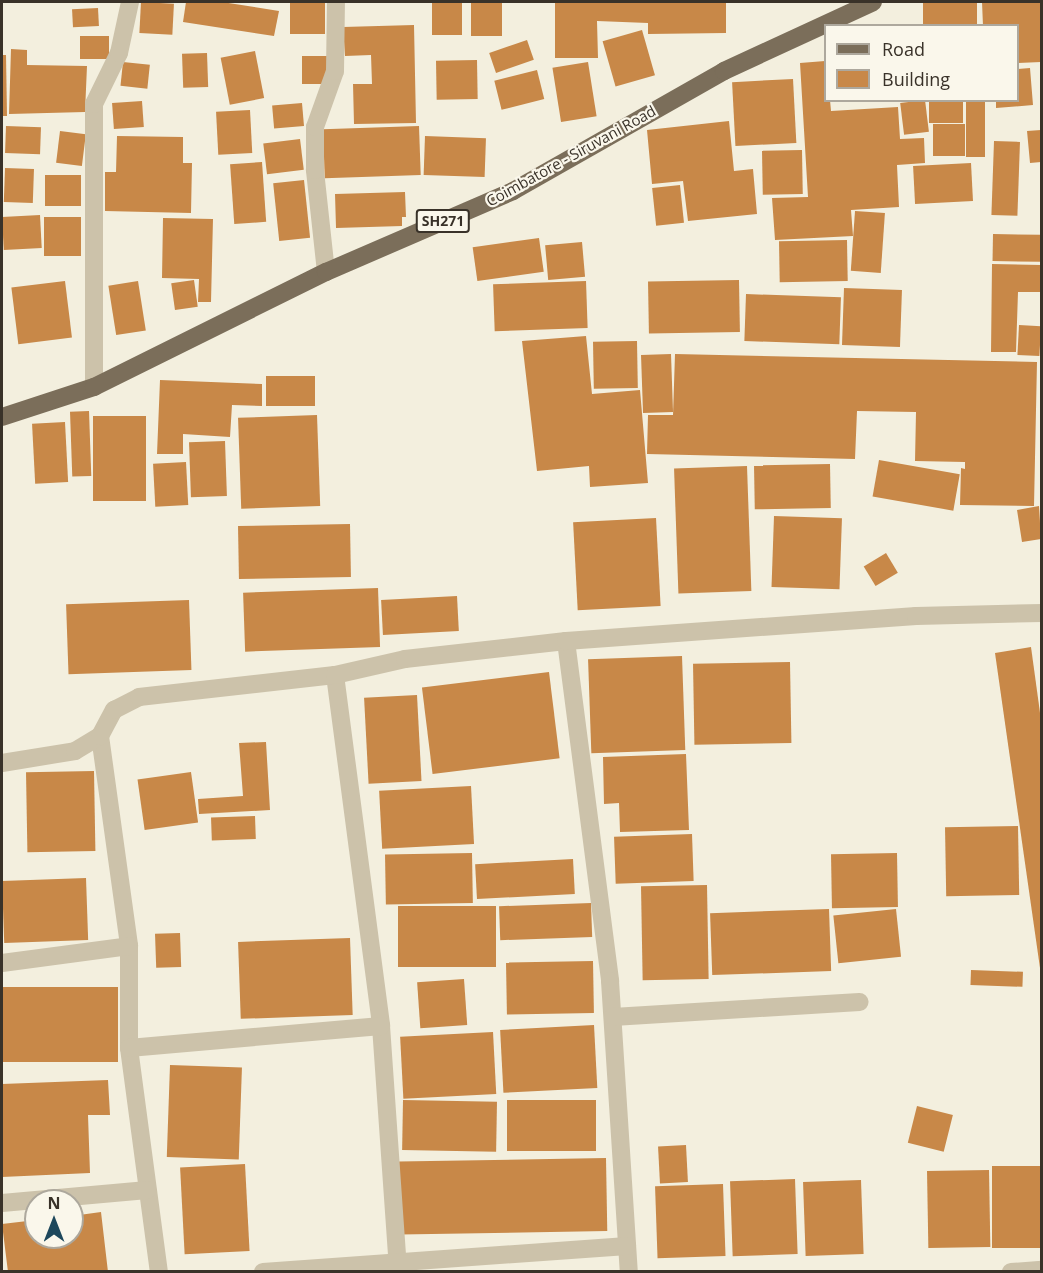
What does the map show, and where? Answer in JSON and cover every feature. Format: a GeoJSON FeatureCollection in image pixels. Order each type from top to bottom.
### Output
{"type":"FeatureCollection","features":[{"type":"Feature","properties":{"kind":"main road","name":"Coimbatore - Siruvani Road"},"geometry":{"type":"LineString","coordinates":[[825,24],[873,2]]}},
{"type":"Feature","properties":{"kind":"main road","name":"Coimbatore - Siruvani Road"},"geometry":{"type":"LineString","coordinates":[[2,417],[94,387],[326,272],[513,191],[724,70],[824,24]]}},
{"type":"Feature","properties":{"kind":"street"},"geometry":{"type":"LineString","coordinates":[[94,387],[94,104],[119,53],[130,2]]}},
{"type":"Feature","properties":{"kind":"street"},"geometry":{"type":"LineString","coordinates":[[326,272],[315,170],[315,127],[335,70],[336,2]]}},
{"type":"Feature","properties":{"kind":"street"},"geometry":{"type":"LineString","coordinates":[[2,763],[75,751],[100,736],[114,710],[139,697],[335,675],[405,659],[566,641],[916,616],[1041,613]]}},
{"type":"Feature","properties":{"kind":"street"},"geometry":{"type":"LineString","coordinates":[[566,641],[613,1017],[629,1272]]}},
{"type":"Feature","properties":{"kind":"street"},"geometry":{"type":"LineString","coordinates":[[335,675],[381,1026],[398,1267]]}},
{"type":"Feature","properties":{"kind":"street"},"geometry":{"type":"LineString","coordinates":[[100,736],[129,946],[129,1048],[159,1272]]}},
{"type":"Feature","properties":{"kind":"street"},"geometry":{"type":"LineString","coordinates":[[2,963],[129,946]]}},
{"type":"Feature","properties":{"kind":"street"},"geometry":{"type":"LineString","coordinates":[[613,1017],[860,1002]]}},
{"type":"Feature","properties":{"kind":"street"},"geometry":{"type":"LineString","coordinates":[[129,1048],[381,1026]]}},
{"type":"Feature","properties":{"kind":"street"},"geometry":{"type":"LineString","coordinates":[[2,1203],[147,1190]]}},
{"type":"Feature","properties":{"kind":"street"},"geometry":{"type":"LineString","coordinates":[[263,1272],[398,1267],[627,1246]]}},
{"type":"Feature","properties":{"kind":"street"},"geometry":{"type":"LineString","coordinates":[[1011,1272],[1041,1270]]}},
{"type":"Feature","properties":{"kind":"building"},"geometry":{"type":"Polygon","coordinates":[[[141,2],[174,4],[172,35],[139,33],[141,2]]]}},
{"type":"Feature","properties":{"kind":"building"},"geometry":{"type":"Polygon","coordinates":[[[186,2],[222,2],[279,11],[274,36],[183,22],[186,2]]]}},
{"type":"Feature","properties":{"kind":"building"},"geometry":{"type":"Polygon","coordinates":[[[290,2],[325,2],[325,34],[290,34],[290,2]]]}},
{"type":"Feature","properties":{"kind":"building"},"geometry":{"type":"Polygon","coordinates":[[[432,2],[462,2],[462,35],[432,35],[432,2]]]}},
{"type":"Feature","properties":{"kind":"building"},"geometry":{"type":"Polygon","coordinates":[[[471,2],[502,2],[502,36],[471,36],[471,2]]]}},
{"type":"Feature","properties":{"kind":"building"},"geometry":{"type":"Polygon","coordinates":[[[555,2],[726,2],[726,33],[648,34],[648,23],[597,21],[598,58],[555,58],[555,2]]]}},
{"type":"Feature","properties":{"kind":"building"},"geometry":{"type":"Polygon","coordinates":[[[923,2],[977,2],[977,24],[923,24],[923,2]]]}},
{"type":"Feature","properties":{"kind":"building"},"geometry":{"type":"Polygon","coordinates":[[[982,2],[1041,2],[1041,62],[1019,63],[1019,24],[983,24],[982,2]]]}},
{"type":"Feature","properties":{"kind":"building"},"geometry":{"type":"Polygon","coordinates":[[[98,8],[99,26],[73,27],[72,9],[98,8]]]}},
{"type":"Feature","properties":{"kind":"building"},"geometry":{"type":"Polygon","coordinates":[[[414,25],[416,123],[354,124],[353,84],[372,84],[371,55],[345,56],[343,27],[414,25]]]}},
{"type":"Feature","properties":{"kind":"building"},"geometry":{"type":"Polygon","coordinates":[[[642,30],[655,75],[616,86],[603,41],[642,30]]]}},
{"type":"Feature","properties":{"kind":"building"},"geometry":{"type":"Polygon","coordinates":[[[80,36],[109,36],[109,59],[80,59],[80,36]]]}},
{"type":"Feature","properties":{"kind":"building"},"geometry":{"type":"Polygon","coordinates":[[[527,40],[534,60],[496,73],[489,53],[527,40]]]}},
{"type":"Feature","properties":{"kind":"building"},"geometry":{"type":"Polygon","coordinates":[[[11,49],[27,50],[27,65],[87,66],[85,112],[9,114],[11,49]]]}},
{"type":"Feature","properties":{"kind":"building"},"geometry":{"type":"Polygon","coordinates":[[[255,51],[264,98],[230,105],[221,58],[255,51]]]}},
{"type":"Feature","properties":{"kind":"building"},"geometry":{"type":"Polygon","coordinates":[[[207,53],[208,87],[183,88],[182,54],[207,53]]]}},
{"type":"Feature","properties":{"kind":"building"},"geometry":{"type":"Polygon","coordinates":[[[2,55],[6,55],[7,116],[2,116],[2,55]]]}},
{"type":"Feature","properties":{"kind":"building"},"geometry":{"type":"Polygon","coordinates":[[[302,56],[328,56],[328,84],[302,84],[302,56]]]}},
{"type":"Feature","properties":{"kind":"building"},"geometry":{"type":"Polygon","coordinates":[[[477,60],[478,99],[437,100],[436,61],[477,60]]]}},
{"type":"Feature","properties":{"kind":"building"},"geometry":{"type":"Polygon","coordinates":[[[824,61],[824,102],[830,102],[831,111],[898,107],[900,139],[924,138],[925,163],[897,165],[899,207],[851,210],[853,236],[775,240],[772,198],[808,197],[800,63],[824,61]]]}},
{"type":"Feature","properties":{"kind":"building"},"geometry":{"type":"Polygon","coordinates":[[[123,62],[150,65],[147,89],[120,86],[123,62]]]}},
{"type":"Feature","properties":{"kind":"building"},"geometry":{"type":"Polygon","coordinates":[[[588,62],[597,116],[561,122],[552,68],[588,62]]]}},
{"type":"Feature","properties":{"kind":"building"},"geometry":{"type":"Polygon","coordinates":[[[1030,68],[1033,105],[996,108],[996,102],[1019,102],[1019,69],[1030,68]]]}},
{"type":"Feature","properties":{"kind":"building"},"geometry":{"type":"Polygon","coordinates":[[[537,70],[544,99],[502,110],[494,81],[537,70]]]}},
{"type":"Feature","properties":{"kind":"building"},"geometry":{"type":"Polygon","coordinates":[[[793,79],[796,143],[735,146],[732,82],[793,79]]]}},
{"type":"Feature","properties":{"kind":"building"},"geometry":{"type":"Polygon","coordinates":[[[142,101],[144,127],[114,129],[112,103],[142,101]]]}},
{"type":"Feature","properties":{"kind":"building"},"geometry":{"type":"Polygon","coordinates":[[[925,102],[929,132],[904,135],[900,103],[925,102]]]}},
{"type":"Feature","properties":{"kind":"building"},"geometry":{"type":"Polygon","coordinates":[[[929,102],[963,102],[963,123],[929,123],[929,102]]]}},
{"type":"Feature","properties":{"kind":"building"},"geometry":{"type":"Polygon","coordinates":[[[966,102],[985,102],[985,157],[966,157],[966,102]]]}},
{"type":"Feature","properties":{"kind":"building"},"geometry":{"type":"Polygon","coordinates":[[[302,103],[304,126],[274,129],[272,106],[302,103]]]}},
{"type":"Feature","properties":{"kind":"building"},"geometry":{"type":"Polygon","coordinates":[[[250,110],[252,153],[218,155],[216,112],[250,110]]]}},
{"type":"Feature","properties":{"kind":"building"},"geometry":{"type":"Polygon","coordinates":[[[729,121],[734,171],[753,169],[757,214],[688,221],[683,181],[652,184],[647,130],[729,121]]]}},
{"type":"Feature","properties":{"kind":"building"},"geometry":{"type":"Polygon","coordinates":[[[933,124],[965,124],[965,156],[933,156],[933,124]]]}},
{"type":"Feature","properties":{"kind":"building"},"geometry":{"type":"Polygon","coordinates":[[[6,126],[41,127],[40,154],[5,153],[6,126]]]}},
{"type":"Feature","properties":{"kind":"building"},"geometry":{"type":"Polygon","coordinates":[[[419,126],[421,175],[325,178],[323,129],[419,126]]]}},
{"type":"Feature","properties":{"kind":"building"},"geometry":{"type":"Polygon","coordinates":[[[1041,130],[1041,162],[1030,163],[1027,131],[1041,130]]]}},
{"type":"Feature","properties":{"kind":"building"},"geometry":{"type":"Polygon","coordinates":[[[60,131],[86,134],[82,166],[56,163],[60,131]]]}},
{"type":"Feature","properties":{"kind":"building"},"geometry":{"type":"Polygon","coordinates":[[[117,136],[183,137],[183,163],[192,163],[191,213],[105,211],[105,172],[116,172],[117,136]]]}},
{"type":"Feature","properties":{"kind":"building"},"geometry":{"type":"Polygon","coordinates":[[[425,136],[486,138],[485,177],[424,175],[425,136]]]}},
{"type":"Feature","properties":{"kind":"building"},"geometry":{"type":"Polygon","coordinates":[[[300,139],[304,170],[267,174],[263,144],[300,139]]]}},
{"type":"Feature","properties":{"kind":"building"},"geometry":{"type":"Polygon","coordinates":[[[994,141],[1020,142],[1017,216],[991,215],[994,141]]]}},
{"type":"Feature","properties":{"kind":"building"},"geometry":{"type":"Polygon","coordinates":[[[802,150],[803,194],[763,195],[762,151],[802,150]]]}},
{"type":"Feature","properties":{"kind":"building"},"geometry":{"type":"Polygon","coordinates":[[[262,162],[266,222],[234,224],[230,164],[262,162]]]}},
{"type":"Feature","properties":{"kind":"building"},"geometry":{"type":"Polygon","coordinates":[[[971,163],[973,201],[915,204],[913,166],[971,163]]]}},
{"type":"Feature","properties":{"kind":"building"},"geometry":{"type":"Polygon","coordinates":[[[5,168],[34,169],[33,203],[4,202],[5,168]]]}},
{"type":"Feature","properties":{"kind":"building"},"geometry":{"type":"Polygon","coordinates":[[[45,175],[81,175],[81,206],[45,206],[45,175]]]}},
{"type":"Feature","properties":{"kind":"building"},"geometry":{"type":"Polygon","coordinates":[[[304,180],[310,238],[279,241],[273,183],[304,180]]]}},
{"type":"Feature","properties":{"kind":"building"},"geometry":{"type":"Polygon","coordinates":[[[680,185],[684,223],[656,226],[652,188],[680,185]]]}},
{"type":"Feature","properties":{"kind":"building"},"geometry":{"type":"Polygon","coordinates":[[[405,192],[406,217],[402,217],[402,226],[336,228],[335,194],[405,192]]]}},
{"type":"Feature","properties":{"kind":"building"},"geometry":{"type":"Polygon","coordinates":[[[855,211],[885,213],[881,273],[851,271],[855,211]]]}},
{"type":"Feature","properties":{"kind":"building"},"geometry":{"type":"Polygon","coordinates":[[[40,215],[42,248],[4,250],[2,217],[40,215]]]}},
{"type":"Feature","properties":{"kind":"building"},"geometry":{"type":"Polygon","coordinates":[[[44,217],[81,217],[81,256],[44,256],[44,217]]]}},
{"type":"Feature","properties":{"kind":"building"},"geometry":{"type":"Polygon","coordinates":[[[163,218],[213,219],[211,302],[198,302],[199,279],[162,278],[163,218]]]}},
{"type":"Feature","properties":{"kind":"building"},"geometry":{"type":"Polygon","coordinates":[[[993,234],[1041,235],[1041,262],[993,261],[993,234]]]}},
{"type":"Feature","properties":{"kind":"building"},"geometry":{"type":"Polygon","coordinates":[[[539,238],[544,272],[477,281],[473,247],[539,238]]]}},
{"type":"Feature","properties":{"kind":"building"},"geometry":{"type":"Polygon","coordinates":[[[847,240],[848,281],[780,282],[779,241],[847,240]]]}},
{"type":"Feature","properties":{"kind":"building"},"geometry":{"type":"Polygon","coordinates":[[[582,242],[585,277],[548,280],[545,245],[582,242]]]}},
{"type":"Feature","properties":{"kind":"building"},"geometry":{"type":"Polygon","coordinates":[[[992,264],[1041,265],[1041,292],[1018,292],[1016,352],[991,352],[992,264]]]}},
{"type":"Feature","properties":{"kind":"building"},"geometry":{"type":"Polygon","coordinates":[[[194,280],[198,307],[175,310],[171,283],[194,280]]]}},
{"type":"Feature","properties":{"kind":"building"},"geometry":{"type":"Polygon","coordinates":[[[739,280],[740,332],[649,334],[648,282],[739,280]]]}},
{"type":"Feature","properties":{"kind":"building"},"geometry":{"type":"Polygon","coordinates":[[[65,281],[72,338],[18,344],[11,288],[65,281]]]}},
{"type":"Feature","properties":{"kind":"building"},"geometry":{"type":"Polygon","coordinates":[[[138,281],[146,330],[116,335],[108,286],[138,281]]]}},
{"type":"Feature","properties":{"kind":"building"},"geometry":{"type":"Polygon","coordinates":[[[586,281],[588,328],[495,331],[493,284],[586,281]]]}},
{"type":"Feature","properties":{"kind":"building"},"geometry":{"type":"Polygon","coordinates":[[[844,288],[902,290],[900,347],[842,345],[844,288]]]}},
{"type":"Feature","properties":{"kind":"building"},"geometry":{"type":"Polygon","coordinates":[[[746,294],[841,297],[839,344],[744,341],[746,294]]]}},
{"type":"Feature","properties":{"kind":"building"},"geometry":{"type":"Polygon","coordinates":[[[1019,325],[1041,326],[1039,356],[1017,355],[1019,325]]]}},
{"type":"Feature","properties":{"kind":"building"},"geometry":{"type":"Polygon","coordinates":[[[586,336],[592,394],[640,390],[648,483],[590,487],[589,466],[537,471],[522,341],[586,336]]]}},
{"type":"Feature","properties":{"kind":"building"},"geometry":{"type":"Polygon","coordinates":[[[637,341],[638,388],[594,389],[593,342],[637,341]]]}},
{"type":"Feature","properties":{"kind":"building"},"geometry":{"type":"Polygon","coordinates":[[[671,354],[673,412],[643,413],[641,355],[671,354]]]}},
{"type":"Feature","properties":{"kind":"building"},"geometry":{"type":"Polygon","coordinates":[[[675,354],[1037,362],[1034,506],[960,505],[961,468],[965,469],[965,462],[915,461],[916,412],[857,411],[855,459],[647,454],[648,415],[673,415],[675,354]]]}},
{"type":"Feature","properties":{"kind":"building"},"geometry":{"type":"Polygon","coordinates":[[[266,376],[315,376],[315,406],[266,406],[266,376]]]}},
{"type":"Feature","properties":{"kind":"building"},"geometry":{"type":"Polygon","coordinates":[[[160,380],[262,384],[262,406],[232,405],[230,437],[183,434],[183,454],[157,454],[160,380]]]}},
{"type":"Feature","properties":{"kind":"building"},"geometry":{"type":"Polygon","coordinates":[[[89,411],[91,476],[72,477],[70,412],[89,411]]]}},
{"type":"Feature","properties":{"kind":"building"},"geometry":{"type":"Polygon","coordinates":[[[317,415],[320,506],[241,509],[238,418],[317,415]]]}},
{"type":"Feature","properties":{"kind":"building"},"geometry":{"type":"Polygon","coordinates":[[[93,416],[146,416],[146,501],[93,501],[93,416]]]}},
{"type":"Feature","properties":{"kind":"building"},"geometry":{"type":"Polygon","coordinates":[[[65,422],[68,482],[35,484],[32,424],[65,422]]]}},
{"type":"Feature","properties":{"kind":"building"},"geometry":{"type":"Polygon","coordinates":[[[225,441],[227,496],[191,497],[189,442],[225,441]]]}},
{"type":"Feature","properties":{"kind":"building"},"geometry":{"type":"Polygon","coordinates":[[[879,460],[960,474],[953,511],[873,496],[879,460]]]}},
{"type":"Feature","properties":{"kind":"building"},"geometry":{"type":"Polygon","coordinates":[[[186,462],[188,505],[155,507],[153,464],[186,462]]]}},
{"type":"Feature","properties":{"kind":"building"},"geometry":{"type":"Polygon","coordinates":[[[830,464],[831,508],[755,509],[754,465],[830,464]]]}},
{"type":"Feature","properties":{"kind":"building"},"geometry":{"type":"Polygon","coordinates":[[[747,466],[751,591],[678,593],[674,469],[747,466]]]}},
{"type":"Feature","properties":{"kind":"building"},"geometry":{"type":"Polygon","coordinates":[[[1039,506],[1041,539],[1022,542],[1017,510],[1039,506]]]}},
{"type":"Feature","properties":{"kind":"building"},"geometry":{"type":"Polygon","coordinates":[[[774,516],[842,518],[839,589],[772,587],[774,516]]]}},
{"type":"Feature","properties":{"kind":"building"},"geometry":{"type":"Polygon","coordinates":[[[656,518],[661,606],[578,610],[573,522],[656,518]]]}},
{"type":"Feature","properties":{"kind":"building"},"geometry":{"type":"Polygon","coordinates":[[[350,524],[351,577],[239,579],[238,526],[350,524]]]}},
{"type":"Feature","properties":{"kind":"building"},"geometry":{"type":"Polygon","coordinates":[[[886,553],[898,573],[876,586],[864,566],[886,553]]]}},
{"type":"Feature","properties":{"kind":"building"},"geometry":{"type":"Polygon","coordinates":[[[378,588],[380,647],[245,652],[243,593],[378,588]]]}},
{"type":"Feature","properties":{"kind":"building"},"geometry":{"type":"Polygon","coordinates":[[[457,596],[459,631],[383,635],[381,600],[457,596]]]}},
{"type":"Feature","properties":{"kind":"building"},"geometry":{"type":"Polygon","coordinates":[[[189,600],[191,670],[69,674],[66,604],[189,600]]]}},
{"type":"Feature","properties":{"kind":"building"},"geometry":{"type":"Polygon","coordinates":[[[1031,647],[1041,720],[1040,968],[995,653],[1031,647]]]}},
{"type":"Feature","properties":{"kind":"building"},"geometry":{"type":"Polygon","coordinates":[[[682,656],[685,750],[591,753],[588,659],[682,656]]]}},
{"type":"Feature","properties":{"kind":"building"},"geometry":{"type":"Polygon","coordinates":[[[790,662],[791,743],[694,745],[693,664],[790,662]]]}},
{"type":"Feature","properties":{"kind":"building"},"geometry":{"type":"Polygon","coordinates":[[[549,672],[560,758],[433,774],[422,688],[549,672]]]}},
{"type":"Feature","properties":{"kind":"building"},"geometry":{"type":"Polygon","coordinates":[[[417,695],[422,781],[369,784],[364,698],[417,695]]]}},
{"type":"Feature","properties":{"kind":"building"},"geometry":{"type":"Polygon","coordinates":[[[266,742],[270,810],[199,814],[198,799],[243,796],[239,743],[266,742]]]}},
{"type":"Feature","properties":{"kind":"building"},"geometry":{"type":"Polygon","coordinates":[[[686,754],[689,830],[620,832],[619,803],[604,804],[603,757],[686,754]]]}},
{"type":"Feature","properties":{"kind":"building"},"geometry":{"type":"Polygon","coordinates":[[[94,771],[95,851],[27,852],[26,772],[94,771]]]}},
{"type":"Feature","properties":{"kind":"building"},"geometry":{"type":"Polygon","coordinates":[[[191,772],[198,823],[145,830],[138,780],[191,772]]]}},
{"type":"Feature","properties":{"kind":"building"},"geometry":{"type":"Polygon","coordinates":[[[471,786],[474,844],[382,849],[379,791],[471,786]]]}},
{"type":"Feature","properties":{"kind":"building"},"geometry":{"type":"Polygon","coordinates":[[[255,816],[256,839],[212,841],[211,818],[255,816]]]}},
{"type":"Feature","properties":{"kind":"building"},"geometry":{"type":"Polygon","coordinates":[[[1018,826],[1019,895],[946,896],[945,827],[1018,826]]]}},
{"type":"Feature","properties":{"kind":"building"},"geometry":{"type":"Polygon","coordinates":[[[692,834],[694,881],[616,884],[614,837],[692,834]]]}},
{"type":"Feature","properties":{"kind":"building"},"geometry":{"type":"Polygon","coordinates":[[[472,853],[473,903],[386,905],[385,855],[472,853]]]}},
{"type":"Feature","properties":{"kind":"building"},"geometry":{"type":"Polygon","coordinates":[[[897,853],[898,907],[832,908],[831,854],[897,853]]]}},
{"type":"Feature","properties":{"kind":"building"},"geometry":{"type":"Polygon","coordinates":[[[573,859],[575,894],[477,899],[475,864],[573,859]]]}},
{"type":"Feature","properties":{"kind":"building"},"geometry":{"type":"Polygon","coordinates":[[[86,878],[88,940],[4,943],[2,881],[86,878]]]}},
{"type":"Feature","properties":{"kind":"building"},"geometry":{"type":"Polygon","coordinates":[[[707,885],[709,979],[643,980],[641,886],[707,885]]]}},
{"type":"Feature","properties":{"kind":"building"},"geometry":{"type":"Polygon","coordinates":[[[591,903],[592,937],[500,940],[499,906],[591,903]]]}},
{"type":"Feature","properties":{"kind":"building"},"geometry":{"type":"Polygon","coordinates":[[[398,906],[496,906],[496,967],[398,967],[398,906]]]}},
{"type":"Feature","properties":{"kind":"building"},"geometry":{"type":"Polygon","coordinates":[[[829,909],[831,971],[712,975],[710,913],[829,909]]]}},
{"type":"Feature","properties":{"kind":"building"},"geometry":{"type":"Polygon","coordinates":[[[896,909],[901,957],[838,963],[833,916],[896,909]]]}},
{"type":"Feature","properties":{"kind":"building"},"geometry":{"type":"Polygon","coordinates":[[[180,933],[181,967],[156,968],[155,934],[180,933]]]}},
{"type":"Feature","properties":{"kind":"building"},"geometry":{"type":"Polygon","coordinates":[[[350,938],[353,1015],[241,1019],[238,942],[350,938]]]}},
{"type":"Feature","properties":{"kind":"building"},"geometry":{"type":"Polygon","coordinates":[[[593,961],[594,1013],[507,1015],[506,963],[593,961]]]}},
{"type":"Feature","properties":{"kind":"building"},"geometry":{"type":"Polygon","coordinates":[[[971,970],[1023,972],[1022,987],[970,985],[971,970]]]}},
{"type":"Feature","properties":{"kind":"building"},"geometry":{"type":"Polygon","coordinates":[[[464,979],[467,1025],[420,1028],[417,982],[464,979]]]}},
{"type":"Feature","properties":{"kind":"building"},"geometry":{"type":"Polygon","coordinates":[[[2,987],[118,987],[118,1062],[2,1062],[2,987]]]}},
{"type":"Feature","properties":{"kind":"building"},"geometry":{"type":"Polygon","coordinates":[[[594,1025],[597,1088],[503,1093],[500,1030],[594,1025]]]}},
{"type":"Feature","properties":{"kind":"building"},"geometry":{"type":"Polygon","coordinates":[[[493,1032],[496,1094],[403,1099],[400,1037],[493,1032]]]}},
{"type":"Feature","properties":{"kind":"building"},"geometry":{"type":"Polygon","coordinates":[[[170,1065],[242,1068],[239,1159],[167,1157],[170,1065]]]}},
{"type":"Feature","properties":{"kind":"building"},"geometry":{"type":"Polygon","coordinates":[[[108,1080],[110,1115],[88,1115],[90,1173],[2,1177],[2,1084],[108,1080]]]}},
{"type":"Feature","properties":{"kind":"building"},"geometry":{"type":"Polygon","coordinates":[[[403,1100],[497,1102],[496,1152],[402,1150],[403,1100]]]}},
{"type":"Feature","properties":{"kind":"building"},"geometry":{"type":"Polygon","coordinates":[[[507,1100],[596,1100],[596,1151],[507,1151],[507,1100]]]}},
{"type":"Feature","properties":{"kind":"building"},"geometry":{"type":"Polygon","coordinates":[[[917,1106],[953,1115],[944,1152],[908,1143],[917,1106]]]}},
{"type":"Feature","properties":{"kind":"building"},"geometry":{"type":"Polygon","coordinates":[[[686,1145],[688,1182],[660,1183],[658,1146],[686,1145]]]}},
{"type":"Feature","properties":{"kind":"building"},"geometry":{"type":"Polygon","coordinates":[[[606,1158],[607,1231],[400,1235],[399,1162],[606,1158]]]}},
{"type":"Feature","properties":{"kind":"building"},"geometry":{"type":"Polygon","coordinates":[[[245,1164],[250,1251],[185,1254],[180,1167],[245,1164]]]}},
{"type":"Feature","properties":{"kind":"building"},"geometry":{"type":"Polygon","coordinates":[[[992,1166],[1041,1166],[1041,1248],[992,1248],[992,1166]]]}},
{"type":"Feature","properties":{"kind":"building"},"geometry":{"type":"Polygon","coordinates":[[[989,1170],[990,1247],[928,1248],[927,1171],[989,1170]]]}},
{"type":"Feature","properties":{"kind":"building"},"geometry":{"type":"Polygon","coordinates":[[[795,1179],[798,1254],[733,1256],[730,1181],[795,1179]]]}},
{"type":"Feature","properties":{"kind":"building"},"geometry":{"type":"Polygon","coordinates":[[[861,1180],[864,1254],[806,1256],[803,1182],[861,1180]]]}},
{"type":"Feature","properties":{"kind":"building"},"geometry":{"type":"Polygon","coordinates":[[[723,1184],[726,1256],[658,1258],[655,1186],[723,1184]]]}},
{"type":"Feature","properties":{"kind":"building"},"geometry":{"type":"Polygon","coordinates":[[[101,1212],[108,1272],[8,1272],[2,1224],[24,1221],[24,1249],[84,1249],[84,1214],[101,1212]]]}}]}
